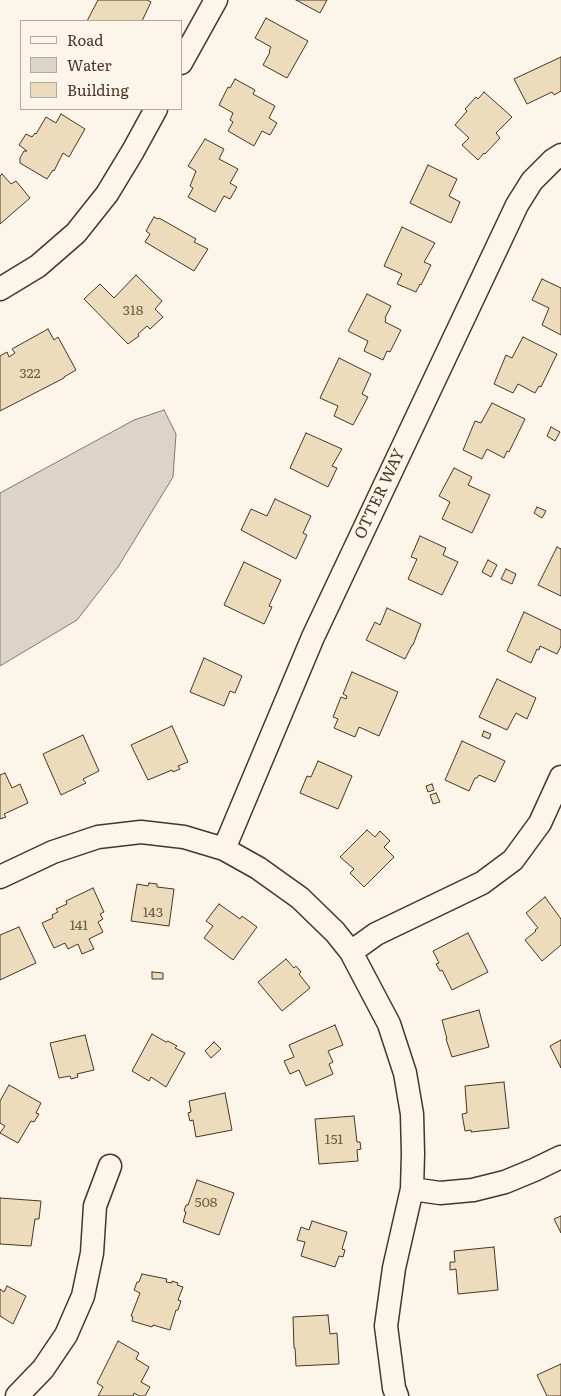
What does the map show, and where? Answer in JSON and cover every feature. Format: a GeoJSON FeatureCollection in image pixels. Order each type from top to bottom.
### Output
{"type":"FeatureCollection","features":[{"type":"Feature","properties":{"kind":"street"},"geometry":{"type":"LineString","coordinates":[[182,61],[216,0]]}},
{"type":"Feature","properties":{"kind":"street"},"geometry":{"type":"LineString","coordinates":[[0,289],[38,266],[76,233],[107,194],[155,110]]}},
{"type":"Feature","properties":{"kind":"street","name":"OTTER WAY"},"geometry":{"type":"LineString","coordinates":[[224,849],[313,637],[517,205],[532,180],[561,155]]}},
{"type":"Feature","properties":{"kind":"street"},"geometry":{"type":"LineString","coordinates":[[351,952],[376,934],[482,883],[513,860],[540,822],[561,777]]}},
{"type":"Feature","properties":{"kind":"street"},"geometry":{"type":"LineString","coordinates":[[0,877],[53,852],[98,837],[141,832],[184,837],[224,849],[258,868],[300,898],[335,932],[351,952],[389,1024],[405,1073],[412,1114],[412,1189],[394,1268],[386,1326],[394,1388],[397,1396]]}},
{"type":"Feature","properties":{"kind":"street"},"geometry":{"type":"LineString","coordinates":[[412,1189],[440,1192],[473,1190],[505,1182],[561,1157]]}},
{"type":"Feature","properties":{"kind":"street"},"geometry":{"type":"LineString","coordinates":[[17,1396],[43,1369],[66,1335],[83,1296],[92,1253],[95,1206],[110,1166]]}},
{"type":"Feature","properties":{"kind":"water"},"geometry":{"type":"Polygon","coordinates":[[[164,410],[176,434],[173,477],[118,567],[77,620],[0,666],[0,493],[134,420],[164,410]]]}},
{"type":"Feature","properties":{"kind":"building"},"geometry":{"type":"Polygon","coordinates":[[[98,0],[147,0],[151,2],[142,20],[88,20],[98,0]]]}},
{"type":"Feature","properties":{"kind":"building"},"geometry":{"type":"Polygon","coordinates":[[[296,0],[327,0],[320,13],[296,0]]]}},
{"type":"Feature","properties":{"kind":"building"},"geometry":{"type":"Polygon","coordinates":[[[266,18],[308,41],[287,78],[263,65],[271,47],[255,38],[266,18]]]}},
{"type":"Feature","properties":{"kind":"building"},"geometry":{"type":"Polygon","coordinates":[[[561,57],[561,91],[554,95],[552,92],[527,104],[514,79],[561,57]]]}},
{"type":"Feature","properties":{"kind":"building"},"geometry":{"type":"Polygon","coordinates":[[[235,79],[255,90],[253,94],[275,106],[269,118],[277,123],[270,135],[262,131],[254,146],[228,131],[233,122],[230,120],[233,113],[219,105],[228,87],[230,88],[235,79]]]}},
{"type":"Feature","properties":{"kind":"building"},"geometry":{"type":"Polygon","coordinates":[[[484,92],[512,117],[496,133],[500,138],[478,160],[462,145],[469,138],[455,125],[467,111],[465,109],[476,97],[478,99],[484,92]]]}},
{"type":"Feature","properties":{"kind":"building"},"geometry":{"type":"Polygon","coordinates":[[[61,114],[85,129],[69,157],[63,153],[54,171],[47,179],[20,163],[20,158],[24,151],[27,151],[19,145],[26,134],[32,137],[36,134],[46,117],[56,123],[61,114]]]}},
{"type":"Feature","properties":{"kind":"building"},"geometry":{"type":"Polygon","coordinates":[[[205,139],[224,149],[219,159],[238,169],[230,183],[237,187],[230,199],[224,196],[215,212],[188,197],[193,188],[190,186],[196,171],[188,166],[205,139]]]}},
{"type":"Feature","properties":{"kind":"building"},"geometry":{"type":"Polygon","coordinates":[[[428,165],[457,179],[449,196],[460,202],[451,223],[410,203],[428,165]]]}},
{"type":"Feature","properties":{"kind":"building"},"geometry":{"type":"Polygon","coordinates":[[[2,174],[11,184],[16,181],[30,198],[0,224],[0,176],[2,174]]]}},
{"type":"Feature","properties":{"kind":"building"},"geometry":{"type":"Polygon","coordinates":[[[154,217],[196,239],[194,242],[208,249],[194,271],[145,242],[150,234],[146,231],[154,217]]]}},
{"type":"Feature","properties":{"kind":"building"},"geometry":{"type":"Polygon","coordinates":[[[402,227],[435,243],[424,262],[431,265],[416,292],[397,284],[402,274],[384,266],[402,227]]]}},
{"type":"Feature","properties":{"kind":"building"},"geometry":{"type":"Polygon","coordinates":[[[136,275],[162,301],[155,309],[163,317],[150,329],[147,326],[138,334],[139,336],[128,344],[84,299],[100,284],[114,298],[136,275]]]}},
{"type":"Feature","properties":{"kind":"building"},"geometry":{"type":"Polygon","coordinates":[[[542,279],[561,288],[561,335],[542,325],[549,308],[532,300],[542,279]]]}},
{"type":"Feature","properties":{"kind":"building"},"geometry":{"type":"Polygon","coordinates":[[[367,294],[391,306],[385,322],[401,330],[390,352],[387,351],[383,360],[364,351],[368,341],[348,331],[367,294]]]}},
{"type":"Feature","properties":{"kind":"building"},"geometry":{"type":"Polygon","coordinates":[[[48,329],[54,340],[58,337],[76,370],[0,411],[0,356],[7,352],[9,357],[15,353],[12,349],[48,329]]]}},
{"type":"Feature","properties":{"kind":"building"},"geometry":{"type":"Polygon","coordinates":[[[523,337],[557,354],[541,387],[539,386],[535,393],[518,384],[513,393],[494,384],[506,355],[512,358],[523,337]]]}},
{"type":"Feature","properties":{"kind":"building"},"geometry":{"type":"Polygon","coordinates":[[[339,358],[371,374],[362,394],[368,397],[353,425],[334,416],[338,406],[320,398],[339,358]]]}},
{"type":"Feature","properties":{"kind":"building"},"geometry":{"type":"Polygon","coordinates":[[[492,403],[525,419],[509,452],[507,451],[504,458],[487,449],[482,459],[463,450],[475,421],[481,423],[492,403]]]}},
{"type":"Feature","properties":{"kind":"building"},"geometry":{"type":"Polygon","coordinates":[[[551,427],[560,432],[555,441],[547,436],[551,427]]]}},
{"type":"Feature","properties":{"kind":"building"},"geometry":{"type":"Polygon","coordinates":[[[306,433],[342,449],[332,466],[337,468],[328,487],[290,468],[306,433]]]}},
{"type":"Feature","properties":{"kind":"building"},"geometry":{"type":"Polygon","coordinates":[[[454,468],[472,477],[468,485],[490,495],[472,533],[442,519],[450,502],[439,496],[454,468]]]}},
{"type":"Feature","properties":{"kind":"building"},"geometry":{"type":"Polygon","coordinates":[[[275,499],[311,516],[303,533],[307,535],[296,559],[241,530],[251,509],[267,516],[275,499]]]}},
{"type":"Feature","properties":{"kind":"building"},"geometry":{"type":"Polygon","coordinates":[[[537,507],[546,511],[542,518],[534,513],[537,507]]]}},
{"type":"Feature","properties":{"kind":"building"},"geometry":{"type":"Polygon","coordinates":[[[420,536],[446,548],[443,555],[458,562],[442,595],[408,579],[417,559],[411,557],[420,536]]]}},
{"type":"Feature","properties":{"kind":"building"},"geometry":{"type":"Polygon","coordinates":[[[557,547],[561,549],[561,596],[538,585],[557,547]]]}},
{"type":"Feature","properties":{"kind":"building"},"geometry":{"type":"Polygon","coordinates":[[[488,560],[497,565],[491,577],[482,572],[488,560]]]}},
{"type":"Feature","properties":{"kind":"building"},"geometry":{"type":"Polygon","coordinates":[[[244,562],[281,580],[269,606],[272,607],[264,624],[224,605],[244,562]]]}},
{"type":"Feature","properties":{"kind":"building"},"geometry":{"type":"Polygon","coordinates":[[[506,569],[516,574],[512,584],[501,579],[506,569]]]}},
{"type":"Feature","properties":{"kind":"building"},"geometry":{"type":"Polygon","coordinates":[[[387,608],[421,624],[405,659],[366,640],[375,622],[380,625],[387,608]]]}},
{"type":"Feature","properties":{"kind":"building"},"geometry":{"type":"Polygon","coordinates":[[[524,612],[561,630],[561,646],[557,654],[540,646],[531,663],[507,651],[524,612]]]}},
{"type":"Feature","properties":{"kind":"building"},"geometry":{"type":"Polygon","coordinates":[[[204,658],[242,676],[235,693],[230,691],[224,706],[190,692],[204,658]]]}},
{"type":"Feature","properties":{"kind":"building"},"geometry":{"type":"Polygon","coordinates":[[[352,672],[398,692],[379,736],[359,727],[355,737],[334,728],[338,719],[333,717],[341,697],[346,699],[347,696],[343,694],[352,672]]]}},
{"type":"Feature","properties":{"kind":"building"},"geometry":{"type":"Polygon","coordinates":[[[497,679],[536,698],[527,719],[516,713],[507,730],[479,717],[497,679]]]}},
{"type":"Feature","properties":{"kind":"building"},"geometry":{"type":"Polygon","coordinates":[[[172,726],[188,762],[178,766],[180,769],[173,772],[172,770],[148,780],[131,745],[172,726]]]}},
{"type":"Feature","properties":{"kind":"building"},"geometry":{"type":"Polygon","coordinates":[[[484,731],[491,734],[489,739],[482,736],[484,731]]]}},
{"type":"Feature","properties":{"kind":"building"},"geometry":{"type":"Polygon","coordinates":[[[83,735],[99,771],[83,779],[86,783],[61,795],[43,754],[83,735]]]}},
{"type":"Feature","properties":{"kind":"building"},"geometry":{"type":"Polygon","coordinates":[[[462,741],[505,761],[495,782],[479,775],[475,778],[469,791],[445,780],[462,741]]]}},
{"type":"Feature","properties":{"kind":"building"},"geometry":{"type":"Polygon","coordinates":[[[318,761],[352,776],[338,809],[300,793],[307,776],[311,777],[318,761]]]}},
{"type":"Feature","properties":{"kind":"building"},"geometry":{"type":"Polygon","coordinates":[[[5,773],[12,788],[20,784],[28,803],[4,814],[6,817],[0,819],[0,775],[5,773]]]}},
{"type":"Feature","properties":{"kind":"building"},"geometry":{"type":"Polygon","coordinates":[[[432,784],[434,790],[428,792],[426,786],[432,784]]]}},
{"type":"Feature","properties":{"kind":"building"},"geometry":{"type":"Polygon","coordinates":[[[436,793],[440,802],[433,804],[430,795],[436,793]]]}},
{"type":"Feature","properties":{"kind":"building"},"geometry":{"type":"Polygon","coordinates":[[[367,830],[375,837],[380,831],[390,841],[384,847],[394,857],[364,887],[350,873],[354,869],[340,857],[367,830]]]}},
{"type":"Feature","properties":{"kind":"building"},"geometry":{"type":"Polygon","coordinates":[[[149,883],[157,884],[157,887],[174,889],[169,926],[131,921],[137,884],[148,886],[149,883]]]}},
{"type":"Feature","properties":{"kind":"building"},"geometry":{"type":"Polygon","coordinates":[[[93,888],[104,912],[100,914],[103,919],[98,922],[103,932],[89,939],[94,949],[82,954],[78,944],[68,949],[65,943],[54,948],[42,923],[53,918],[52,915],[58,912],[56,909],[67,904],[66,901],[93,888]]]}},
{"type":"Feature","properties":{"kind":"building"},"geometry":{"type":"Polygon","coordinates":[[[545,897],[561,919],[561,945],[542,961],[525,940],[538,928],[526,913],[545,897]]]}},
{"type":"Feature","properties":{"kind":"building"},"geometry":{"type":"Polygon","coordinates":[[[219,904],[240,919],[242,916],[257,927],[233,960],[204,938],[213,926],[206,921],[219,904]]]}},
{"type":"Feature","properties":{"kind":"building"},"geometry":{"type":"Polygon","coordinates":[[[19,927],[36,963],[0,980],[0,935],[19,927]]]}},
{"type":"Feature","properties":{"kind":"building"},"geometry":{"type":"Polygon","coordinates":[[[468,933],[488,972],[452,990],[442,970],[440,971],[436,964],[439,963],[433,951],[468,933]]]}},
{"type":"Feature","properties":{"kind":"building"},"geometry":{"type":"Polygon","coordinates":[[[286,959],[294,968],[296,966],[301,972],[299,974],[310,988],[282,1011],[258,982],[286,959]]]}},
{"type":"Feature","properties":{"kind":"building"},"geometry":{"type":"Polygon","coordinates":[[[152,972],[163,973],[163,979],[152,979],[152,972]]]}},
{"type":"Feature","properties":{"kind":"building"},"geometry":{"type":"Polygon","coordinates":[[[479,1010],[489,1047],[452,1057],[442,1020],[479,1010]]]}},
{"type":"Feature","properties":{"kind":"building"},"geometry":{"type":"Polygon","coordinates":[[[335,1025],[343,1045],[328,1051],[333,1062],[329,1064],[333,1074],[306,1086],[299,1070],[290,1074],[284,1061],[294,1057],[289,1045],[335,1025]]]}},
{"type":"Feature","properties":{"kind":"building"},"geometry":{"type":"Polygon","coordinates":[[[152,1034],[177,1046],[175,1048],[185,1053],[166,1087],[151,1077],[149,1081],[132,1071],[152,1034]]]}},
{"type":"Feature","properties":{"kind":"building"},"geometry":{"type":"Polygon","coordinates":[[[85,1035],[94,1070],[77,1074],[78,1077],[71,1079],[70,1076],[59,1078],[50,1043],[85,1035]]]}},
{"type":"Feature","properties":{"kind":"building"},"geometry":{"type":"Polygon","coordinates":[[[561,1040],[561,1068],[550,1046],[561,1040]]]}},
{"type":"Feature","properties":{"kind":"building"},"geometry":{"type":"Polygon","coordinates":[[[214,1042],[221,1049],[211,1058],[205,1051],[214,1042]]]}},
{"type":"Feature","properties":{"kind":"building"},"geometry":{"type":"Polygon","coordinates":[[[504,1082],[509,1128],[465,1131],[462,1114],[467,1113],[465,1086],[504,1082]]]}},
{"type":"Feature","properties":{"kind":"building"},"geometry":{"type":"Polygon","coordinates":[[[9,1085],[41,1103],[36,1113],[39,1114],[34,1122],[31,1121],[18,1143],[0,1133],[5,1126],[0,1123],[0,1101],[9,1085]]]}},
{"type":"Feature","properties":{"kind":"building"},"geometry":{"type":"Polygon","coordinates":[[[225,1093],[232,1130],[196,1137],[193,1120],[190,1121],[188,1113],[191,1112],[189,1101],[225,1093]]]}},
{"type":"Feature","properties":{"kind":"building"},"geometry":{"type":"Polygon","coordinates":[[[354,1116],[357,1142],[360,1142],[361,1149],[357,1150],[358,1161],[319,1164],[315,1119],[354,1116]]]}},
{"type":"Feature","properties":{"kind":"building"},"geometry":{"type":"Polygon","coordinates":[[[197,1180],[234,1193],[219,1235],[183,1222],[186,1205],[188,1205],[197,1180]]]}},
{"type":"Feature","properties":{"kind":"building"},"geometry":{"type":"Polygon","coordinates":[[[0,1198],[41,1201],[39,1219],[35,1219],[31,1246],[0,1244],[0,1198]]]}},
{"type":"Feature","properties":{"kind":"building"},"geometry":{"type":"Polygon","coordinates":[[[561,1216],[561,1233],[554,1219],[561,1216]]]}},
{"type":"Feature","properties":{"kind":"building"},"geometry":{"type":"Polygon","coordinates":[[[312,1221],[347,1232],[342,1249],[345,1250],[343,1257],[339,1256],[335,1267],[301,1256],[305,1242],[297,1240],[301,1227],[309,1230],[312,1221]]]}},
{"type":"Feature","properties":{"kind":"building"},"geometry":{"type":"Polygon","coordinates":[[[494,1247],[498,1290],[458,1294],[456,1269],[450,1270],[450,1262],[455,1262],[454,1251],[494,1247]]]}},
{"type":"Feature","properties":{"kind":"building"},"geometry":{"type":"Polygon","coordinates":[[[142,1274],[167,1279],[166,1282],[172,1283],[172,1281],[183,1287],[178,1300],[181,1301],[170,1330],[132,1321],[133,1317],[131,1316],[140,1293],[134,1290],[142,1274]]]}},
{"type":"Feature","properties":{"kind":"building"},"geometry":{"type":"Polygon","coordinates":[[[7,1286],[26,1296],[13,1324],[0,1316],[0,1289],[4,1292],[7,1286]]]}},
{"type":"Feature","properties":{"kind":"building"},"geometry":{"type":"Polygon","coordinates":[[[328,1315],[330,1334],[337,1333],[339,1364],[296,1366],[293,1317],[328,1315]]]}},
{"type":"Feature","properties":{"kind":"building"},"geometry":{"type":"Polygon","coordinates":[[[118,1341],[139,1353],[136,1359],[149,1367],[141,1382],[150,1387],[145,1396],[139,1396],[134,1393],[133,1396],[98,1396],[103,1387],[97,1383],[118,1341]]]}},
{"type":"Feature","properties":{"kind":"building"},"geometry":{"type":"Polygon","coordinates":[[[561,1364],[561,1396],[547,1396],[537,1375],[561,1364]]]}}]}
